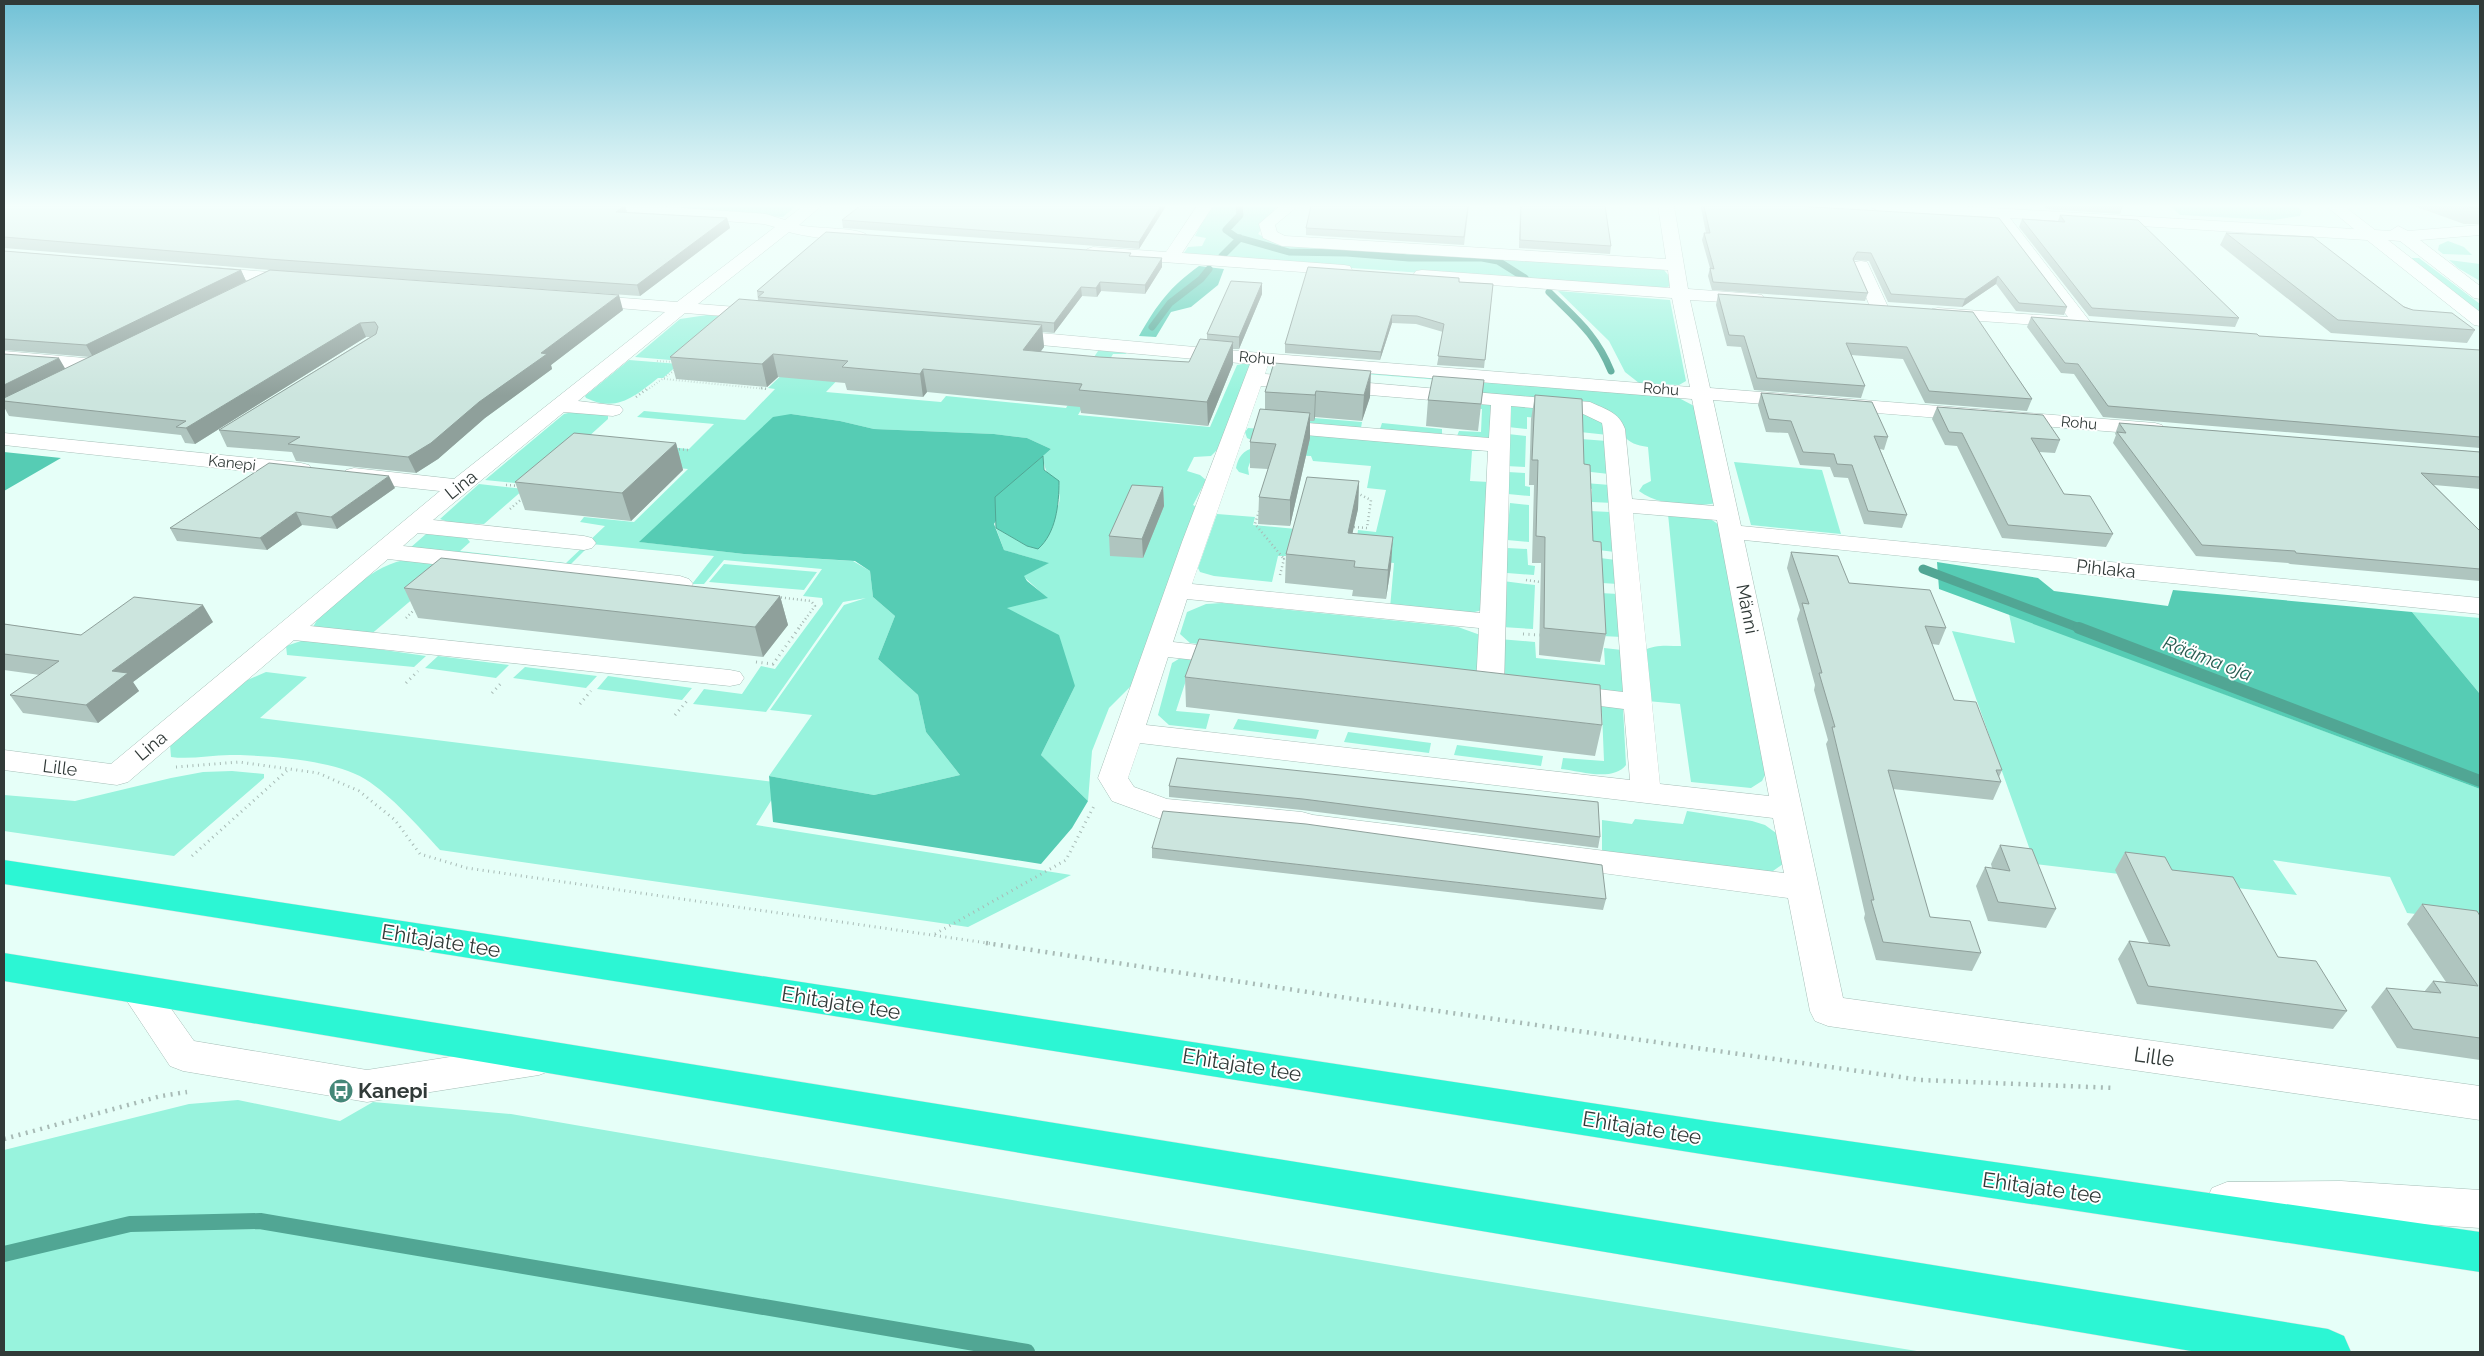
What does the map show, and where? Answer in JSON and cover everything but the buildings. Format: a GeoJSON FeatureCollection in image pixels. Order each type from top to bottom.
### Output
{"type":"FeatureCollection","features":[{"type":"Feature","properties":{"kind":"highway","name":"Ehitajate tee"},"geometry":{"type":"LineString","coordinates":[[4,872],[1688,1135],[2480,1252]]}},
{"type":"Feature","properties":{"kind":"highway"},"geometry":{"type":"LineString","coordinates":[[4,967],[2328,1352]]}},
{"type":"Feature","properties":{"kind":"street","name":"Lina"},"geometry":{"type":"LineString","coordinates":[[117,775],[459,486],[731,269]]}},
{"type":"Feature","properties":{"kind":"street"},"geometry":{"type":"LineString","coordinates":[[1334,269],[1357,271]]}},
{"type":"Feature","properties":{"kind":"street","name":"Männi"},"geometry":{"type":"LineString","coordinates":[[1676,269],[1828,1011]]}},
{"type":"Feature","properties":{"kind":"street"},"geometry":{"type":"LineString","coordinates":[[1863,269],[1880,309]]}},
{"type":"Feature","properties":{"kind":"street"},"geometry":{"type":"LineString","coordinates":[[2041,269],[2082,323]]}},
{"type":"Feature","properties":{"kind":"street"},"geometry":{"type":"LineString","coordinates":[[2414,269],[2480,321]]}},
{"type":"Feature","properties":{"kind":"street"},"geometry":{"type":"LineString","coordinates":[[2449,269],[2480,294]]}},
{"type":"Feature","properties":{"kind":"street"},"geometry":{"type":"LineString","coordinates":[[193,271],[312,280]]}},
{"type":"Feature","properties":{"kind":"street"},"geometry":{"type":"LineString","coordinates":[[1406,274],[1775,301]]}},
{"type":"Feature","properties":{"kind":"street"},"geometry":{"type":"LineString","coordinates":[[237,295],[273,278]]}},
{"type":"Feature","properties":{"kind":"street"},"geometry":{"type":"LineString","coordinates":[[565,298],[782,316]]}},
{"type":"Feature","properties":{"kind":"street"},"geometry":{"type":"LineString","coordinates":[[1861,307],[1899,310]]}},
{"type":"Feature","properties":{"kind":"street"},"geometry":{"type":"LineString","coordinates":[[1919,311],[2102,324]]}},
{"type":"Feature","properties":{"kind":"street","name":"Rohu"},"geometry":{"type":"LineString","coordinates":[[990,334],[1257,369],[1702,392],[2175,430]]}},
{"type":"Feature","properties":{"kind":"street"},"geometry":{"type":"LineString","coordinates":[[63,382],[114,356]]}},
{"type":"Feature","properties":{"kind":"street"},"geometry":{"type":"LineString","coordinates":[[4,357],[96,365]]}},
{"type":"Feature","properties":{"kind":"street"},"geometry":{"type":"LineString","coordinates":[[1646,794],[1614,429],[1611,420],[1583,406],[1501,399],[1257,369],[1113,778],[1122,794],[1164,809],[1309,824],[1803,888]]}},
{"type":"Feature","properties":{"kind":"street"},"geometry":{"type":"LineString","coordinates":[[1501,399],[1492,622],[1480,684],[1638,702]]}},
{"type":"Feature","properties":{"kind":"street"},"geometry":{"type":"LineString","coordinates":[[560,405],[613,410]]}},
{"type":"Feature","properties":{"kind":"street"},"geometry":{"type":"LineString","coordinates":[[1237,424],[1499,445]]}},
{"type":"Feature","properties":{"kind":"street","name":"Kanepi"},"geometry":{"type":"LineString","coordinates":[[4,439],[459,486]]}},
{"type":"Feature","properties":{"kind":"street"},"geometry":{"type":"LineString","coordinates":[[191,458],[216,443]]}},
{"type":"Feature","properties":{"kind":"street","name":"Pihlaka"},"geometry":{"type":"LineString","coordinates":[[1620,505],[1729,523],[2480,606]]}},
{"type":"Feature","properties":{"kind":"street"},"geometry":{"type":"LineString","coordinates":[[413,525],[584,543]]}},
{"type":"Feature","properties":{"kind":"street"},"geometry":{"type":"LineString","coordinates":[[382,551],[680,584]]}},
{"type":"Feature","properties":{"kind":"street"},"geometry":{"type":"LineString","coordinates":[[1178,590],[1492,622]]}},
{"type":"Feature","properties":{"kind":"street"},"geometry":{"type":"LineString","coordinates":[[287,632],[730,678]]}},
{"type":"Feature","properties":{"kind":"street"},"geometry":{"type":"LineString","coordinates":[[1158,648],[1255,659]]}},
{"type":"Feature","properties":{"kind":"street"},"geometry":{"type":"LineString","coordinates":[[1128,732],[1646,794],[1787,808]]}},
{"type":"Feature","properties":{"kind":"street","name":"Lille"},"geometry":{"type":"LineString","coordinates":[[4,760],[117,775]]}},
{"type":"Feature","properties":{"kind":"street"},"geometry":{"type":"LineString","coordinates":[[137,989],[183,1055],[367,1086],[551,1058]]}},
{"type":"Feature","properties":{"kind":"street","name":"Lille"},"geometry":{"type":"LineString","coordinates":[[1828,1011],[2480,1103]]}},
{"type":"Feature","properties":{"kind":"street"},"geometry":{"type":"LineString","coordinates":[[2144,1203],[2341,1200],[2480,1210]]}},
{"type":"Feature","properties":{"kind":"path"},"geometry":{"type":"LineString","coordinates":[[664,379],[677,368]]}},
{"type":"Feature","properties":{"kind":"path"},"geometry":{"type":"LineString","coordinates":[[632,400],[659,379],[767,389]]}},
{"type":"Feature","properties":{"kind":"path"},"geometry":{"type":"LineString","coordinates":[[668,448],[688,450]]}},
{"type":"Feature","properties":{"kind":"path"},"geometry":{"type":"LineString","coordinates":[[1352,491],[1370,500],[1367,528],[1354,527]]}},
{"type":"Feature","properties":{"kind":"path"},"geometry":{"type":"LineString","coordinates":[[519,511],[509,510],[529,493]]}},
{"type":"Feature","properties":{"kind":"path"},"geometry":{"type":"LineString","coordinates":[[1260,508],[1255,524],[1284,559]]}},
{"type":"Feature","properties":{"kind":"path"},"geometry":{"type":"LineString","coordinates":[[753,662],[773,664],[815,606],[811,601],[772,597]]}},
{"type":"Feature","properties":{"kind":"path"},"geometry":{"type":"LineString","coordinates":[[412,622],[402,621],[417,608]]}},
{"type":"Feature","properties":{"kind":"path"},"geometry":{"type":"LineString","coordinates":[[172,768],[240,762],[318,773],[359,791],[395,820],[420,854],[467,868],[1921,1080],[2042,1087],[2120,1088]]}},
{"type":"Feature","properties":{"kind":"path"},"geometry":{"type":"LineString","coordinates":[[192,856],[291,768]]}},
{"type":"Feature","properties":{"kind":"path"},"geometry":{"type":"LineString","coordinates":[[935,935],[1066,860],[1088,816],[1113,778]]}},
{"type":"Feature","properties":{"kind":"path"},"geometry":{"type":"LineString","coordinates":[[4,1140],[161,1096],[197,1091]]}},
{"type":"Feature","properties":{"kind":"shaded area"},"geometry":{"type":"Polygon","coordinates":[[[1195,269],[1224,269],[1218,285],[1191,307],[1171,312],[1156,337],[1139,336],[1152,314],[1180,282],[1195,269]]]}},
{"type":"Feature","properties":{"kind":"shaded area"},"geometry":{"type":"Polygon","coordinates":[[[1371,269],[1655,269],[1664,270],[1669,276],[1670,286],[1662,289],[1371,269]]]}},
{"type":"Feature","properties":{"kind":"shaded area"},"geometry":{"type":"Polygon","coordinates":[[[2424,269],[2434,269],[2480,304],[2480,314],[2424,269]]]}},
{"type":"Feature","properties":{"kind":"shaded area"},"geometry":{"type":"Polygon","coordinates":[[[2460,269],[2480,269],[2480,281],[2460,269]]]}},
{"type":"Feature","properties":{"kind":"shaded area"},"geometry":{"type":"Polygon","coordinates":[[[1558,291],[1670,300],[1686,381],[1679,385],[1639,383],[1625,372],[1609,341],[1558,291]]]}},
{"type":"Feature","properties":{"kind":"shaded area"},"geometry":{"type":"Polygon","coordinates":[[[707,315],[849,326],[865,351],[826,392],[941,402],[946,396],[1066,408],[1086,376],[1082,375],[1100,348],[1118,349],[1127,354],[1113,354],[1078,415],[1210,427],[1237,365],[1253,362],[1219,448],[1211,456],[1194,457],[1187,471],[1200,475],[1206,480],[1193,505],[1198,508],[1139,678],[1109,708],[1092,751],[1088,801],[1041,755],[1075,686],[1006,607],[1047,598],[1023,576],[1048,563],[1004,550],[996,528],[1027,546],[1055,513],[1060,498],[1046,470],[1043,456],[1051,449],[1027,438],[994,434],[874,429],[840,421],[791,414],[640,542],[744,554],[853,561],[870,571],[873,597],[895,616],[878,659],[918,695],[926,732],[960,775],[874,795],[769,776],[812,715],[770,710],[844,605],[866,598],[843,602],[766,712],[693,704],[704,689],[742,694],[761,666],[775,669],[823,604],[822,598],[803,596],[822,569],[724,560],[704,584],[692,584],[714,556],[591,544],[569,566],[410,548],[426,534],[466,537],[470,542],[460,551],[566,563],[605,526],[580,522],[584,517],[634,522],[688,469],[582,458],[595,440],[689,449],[714,424],[637,417],[644,411],[745,420],[775,389],[768,388],[809,349],[682,361],[635,357],[680,319],[707,315]]]}},
{"type":"Feature","properties":{"kind":"shaded area"},"geometry":{"type":"Polygon","coordinates":[[[629,360],[679,364],[663,378],[658,378],[625,400],[607,404],[586,398],[585,396],[629,360]]]}},
{"type":"Feature","properties":{"kind":"shaded area"},"geometry":{"type":"Polygon","coordinates":[[[1276,366],[1677,397],[1696,407],[1718,503],[1699,505],[1677,504],[1656,500],[1639,491],[1643,485],[1651,481],[1648,447],[1629,441],[1621,432],[1612,414],[1466,392],[1453,381],[1315,370],[1278,378],[1271,374],[1271,369],[1276,366]]]}},
{"type":"Feature","properties":{"kind":"shaded area"},"geometry":{"type":"Polygon","coordinates":[[[1483,401],[1493,406],[1489,438],[1457,436],[1459,431],[1481,432],[1482,409],[1460,407],[1483,401]]]}},
{"type":"Feature","properties":{"kind":"shaded area"},"geometry":{"type":"Polygon","coordinates":[[[1513,404],[1576,409],[1605,421],[1608,435],[1580,432],[1580,422],[1527,417],[1527,429],[1508,427],[1509,406],[1513,404]]]}},
{"type":"Feature","properties":{"kind":"shaded area"},"geometry":{"type":"Polygon","coordinates":[[[572,412],[608,415],[608,419],[535,485],[485,480],[564,414],[572,412]]]}},
{"type":"Feature","properties":{"kind":"shaded area"},"geometry":{"type":"Polygon","coordinates":[[[791,414],[840,421],[874,429],[994,434],[1027,438],[1051,449],[1026,471],[994,524],[1004,550],[1049,563],[1024,576],[1027,581],[1048,598],[1007,608],[1059,635],[1075,686],[1041,755],[1088,801],[1072,828],[1041,864],[773,822],[769,776],[874,795],[960,775],[926,732],[918,695],[878,659],[895,616],[873,597],[870,571],[855,561],[744,554],[639,542],[773,417],[791,414]]]}},
{"type":"Feature","properties":{"kind":"shaded area"},"geometry":{"type":"Polygon","coordinates":[[[1302,417],[1362,422],[1361,428],[1300,422],[1302,417]]]}},
{"type":"Feature","properties":{"kind":"shaded area"},"geometry":{"type":"Polygon","coordinates":[[[1382,423],[1442,429],[1442,434],[1380,429],[1382,423]]]}},
{"type":"Feature","properties":{"kind":"shaded area"},"geometry":{"type":"Polygon","coordinates":[[[1248,428],[1492,447],[1492,451],[1472,451],[1470,481],[1489,482],[1482,610],[1464,615],[1390,608],[1394,563],[1354,559],[1358,530],[1376,532],[1386,490],[1367,488],[1371,466],[1313,461],[1311,456],[1283,455],[1247,438],[1245,432],[1248,428]]]}},
{"type":"Feature","properties":{"kind":"shaded area"},"geometry":{"type":"Polygon","coordinates":[[[1508,434],[1526,436],[1525,467],[1506,466],[1508,434]]]}},
{"type":"Feature","properties":{"kind":"shaded area"},"geometry":{"type":"Polygon","coordinates":[[[1581,439],[1607,441],[1609,474],[1582,471],[1581,439]]]}},
{"type":"Feature","properties":{"kind":"shaded area"},"geometry":{"type":"Polygon","coordinates":[[[1255,448],[1248,468],[1249,475],[1239,472],[1236,468],[1244,452],[1255,448]]]}},
{"type":"Feature","properties":{"kind":"shaded area"},"geometry":{"type":"Polygon","coordinates":[[[4,452],[61,458],[4,491],[4,452]]]}},
{"type":"Feature","properties":{"kind":"shaded area"},"geometry":{"type":"Polygon","coordinates":[[[1043,456],[1044,470],[1059,481],[1059,490],[1053,527],[1038,549],[1027,546],[996,528],[995,497],[1043,456]]]}},
{"type":"Feature","properties":{"kind":"shaded area"},"geometry":{"type":"Polygon","coordinates":[[[1734,462],[1822,470],[1841,534],[1751,525],[1734,462]]]}},
{"type":"Feature","properties":{"kind":"shaded area"},"geometry":{"type":"Polygon","coordinates":[[[1508,472],[1525,473],[1525,486],[1530,487],[1530,496],[1508,494],[1508,472]]]}},
{"type":"Feature","properties":{"kind":"shaded area"},"geometry":{"type":"Polygon","coordinates":[[[1585,483],[1610,485],[1613,503],[1592,502],[1592,489],[1585,487],[1585,483]]]}},
{"type":"Feature","properties":{"kind":"shaded area"},"geometry":{"type":"Polygon","coordinates":[[[479,484],[524,489],[484,524],[451,523],[440,519],[479,484]]]}},
{"type":"Feature","properties":{"kind":"shaded area"},"geometry":{"type":"Polygon","coordinates":[[[1510,503],[1529,505],[1529,542],[1507,540],[1510,503]]]}},
{"type":"Feature","properties":{"kind":"shaded area"},"geometry":{"type":"Polygon","coordinates":[[[1589,511],[1610,512],[1615,552],[1590,549],[1589,511]]]}},
{"type":"Feature","properties":{"kind":"shaded area"},"geometry":{"type":"Polygon","coordinates":[[[1217,514],[1255,517],[1253,525],[1296,529],[1289,556],[1278,556],[1272,582],[1214,576],[1200,572],[1198,568],[1217,514]]]}},
{"type":"Feature","properties":{"kind":"shaded area"},"geometry":{"type":"Polygon","coordinates":[[[1668,514],[1706,518],[1713,521],[1722,530],[1765,775],[1762,781],[1751,788],[1691,782],[1680,704],[1647,701],[1643,651],[1657,646],[1681,646],[1668,514]]]}},
{"type":"Feature","properties":{"kind":"shaded area"},"geometry":{"type":"Polygon","coordinates":[[[1507,548],[1527,549],[1528,565],[1535,566],[1534,575],[1507,573],[1507,548]]]}},
{"type":"Feature","properties":{"kind":"shaded area"},"geometry":{"type":"Polygon","coordinates":[[[1592,557],[1616,560],[1618,584],[1602,583],[1592,557]]]}},
{"type":"Feature","properties":{"kind":"shaded area"},"geometry":{"type":"Polygon","coordinates":[[[410,559],[454,564],[369,636],[313,627],[317,620],[371,574],[396,562],[410,559]]]}},
{"type":"Feature","properties":{"kind":"shaded area"},"geometry":{"type":"Polygon","coordinates":[[[1937,562],[2038,578],[2054,591],[2168,606],[2173,590],[2412,612],[2480,694],[2480,789],[1939,589],[1937,562]]]}},
{"type":"Feature","properties":{"kind":"shaded area"},"geometry":{"type":"Polygon","coordinates":[[[724,564],[817,572],[804,590],[709,582],[724,564]]]}},
{"type":"Feature","properties":{"kind":"shaded area"},"geometry":{"type":"Polygon","coordinates":[[[1503,581],[1535,585],[1533,629],[1502,627],[1503,581]]]}},
{"type":"Feature","properties":{"kind":"shaded area"},"geometry":{"type":"Polygon","coordinates":[[[1600,593],[1618,594],[1622,637],[1602,636],[1600,593]]]}},
{"type":"Feature","properties":{"kind":"shaded area"},"geometry":{"type":"Polygon","coordinates":[[[1222,603],[1458,627],[1483,636],[1482,668],[1471,674],[1459,675],[1190,643],[1180,634],[1187,612],[1206,604],[1222,603]]]}},
{"type":"Feature","properties":{"kind":"shaded area"},"geometry":{"type":"Polygon","coordinates":[[[2412,612],[2480,618],[2480,694],[2412,612]]]}},
{"type":"Feature","properties":{"kind":"shaded area"},"geometry":{"type":"Polygon","coordinates":[[[2009,614],[2480,789],[2480,921],[2407,913],[2390,877],[2273,860],[2297,895],[2035,864],[1952,631],[2015,643],[2009,614]]]}},
{"type":"Feature","properties":{"kind":"shaded area"},"geometry":{"type":"Polygon","coordinates":[[[307,639],[426,656],[414,667],[287,655],[286,646],[307,639]]]}},
{"type":"Feature","properties":{"kind":"shaded area"},"geometry":{"type":"Polygon","coordinates":[[[1499,639],[1535,642],[1536,658],[1605,665],[1604,648],[1622,650],[1624,693],[1511,681],[1504,676],[1499,639]]]}},
{"type":"Feature","properties":{"kind":"shaded area"},"geometry":{"type":"Polygon","coordinates":[[[438,656],[509,665],[496,678],[425,668],[438,656]]]}},
{"type":"Feature","properties":{"kind":"shaded area"},"geometry":{"type":"Polygon","coordinates":[[[1182,657],[1623,708],[1626,765],[1613,773],[1605,774],[1561,769],[1563,758],[1604,761],[1602,712],[1191,665],[1176,711],[1210,714],[1206,729],[1169,725],[1158,715],[1172,663],[1182,657]]]}},
{"type":"Feature","properties":{"kind":"shaded area"},"geometry":{"type":"Polygon","coordinates":[[[525,667],[597,676],[586,688],[513,678],[525,667]]]}},
{"type":"Feature","properties":{"kind":"shaded area"},"geometry":{"type":"Polygon","coordinates":[[[266,672],[307,677],[260,718],[782,783],[756,825],[1071,875],[968,927],[440,850],[385,794],[365,779],[337,767],[302,760],[266,756],[171,757],[170,744],[236,685],[266,672]]]}},
{"type":"Feature","properties":{"kind":"shaded area"},"geometry":{"type":"Polygon","coordinates":[[[608,676],[692,688],[682,700],[597,689],[608,676]]]}},
{"type":"Feature","properties":{"kind":"shaded area"},"geometry":{"type":"Polygon","coordinates":[[[1238,719],[1319,730],[1316,739],[1233,729],[1238,719]]]}},
{"type":"Feature","properties":{"kind":"shaded area"},"geometry":{"type":"Polygon","coordinates":[[[1348,732],[1431,743],[1429,753],[1344,742],[1348,732]]]}},
{"type":"Feature","properties":{"kind":"shaded area"},"geometry":{"type":"Polygon","coordinates":[[[1457,745],[1543,756],[1541,766],[1454,755],[1457,745]]]}},
{"type":"Feature","properties":{"kind":"shaded area"},"geometry":{"type":"Polygon","coordinates":[[[232,771],[264,774],[264,778],[174,856],[4,831],[4,795],[75,801],[171,778],[203,772],[232,771]]]}},
{"type":"Feature","properties":{"kind":"shaded area"},"geometry":{"type":"Polygon","coordinates":[[[1687,811],[1752,821],[1765,825],[1776,833],[1783,864],[1773,871],[1755,872],[1602,853],[1602,820],[1632,824],[1635,819],[1683,824],[1687,811]]]}},
{"type":"Feature","properties":{"kind":"shaded area"},"geometry":{"type":"Polygon","coordinates":[[[238,1100],[340,1121],[373,1102],[511,1114],[1443,1274],[1923,1352],[4,1352],[4,1150],[189,1104],[238,1100]]]}},
{"type":"Feature","properties":{"kind":"waterway"},"geometry":{"type":"LineString","coordinates":[[1152,327],[1170,303],[1201,279],[1209,269]]}},
{"type":"Feature","properties":{"kind":"waterway","name":"Rääma oja"},"geometry":{"type":"LineString","coordinates":[[1511,269],[1525,278]]}},
{"type":"Feature","properties":{"kind":"waterway","name":"Rääma oja"},"geometry":{"type":"LineString","coordinates":[[1549,292],[1577,319],[1592,337],[1611,371]]}},
{"type":"Feature","properties":{"kind":"waterway","name":"Rääma oja"},"geometry":{"type":"LineString","coordinates":[[1923,569],[2082,629]]}},
{"type":"Feature","properties":{"kind":"waterway","name":"Rääma oja"},"geometry":{"type":"LineString","coordinates":[[2079,628],[2480,781]]}},
{"type":"Feature","properties":{"kind":"waterway"},"geometry":{"type":"LineString","coordinates":[[4,1254],[130,1224],[260,1221],[1027,1352]]}},
{"type":"Feature","properties":{"kind":"place","name":"Kanepi"},"geometry":{"type":"Point","coordinates":[341,1091]}}]}
